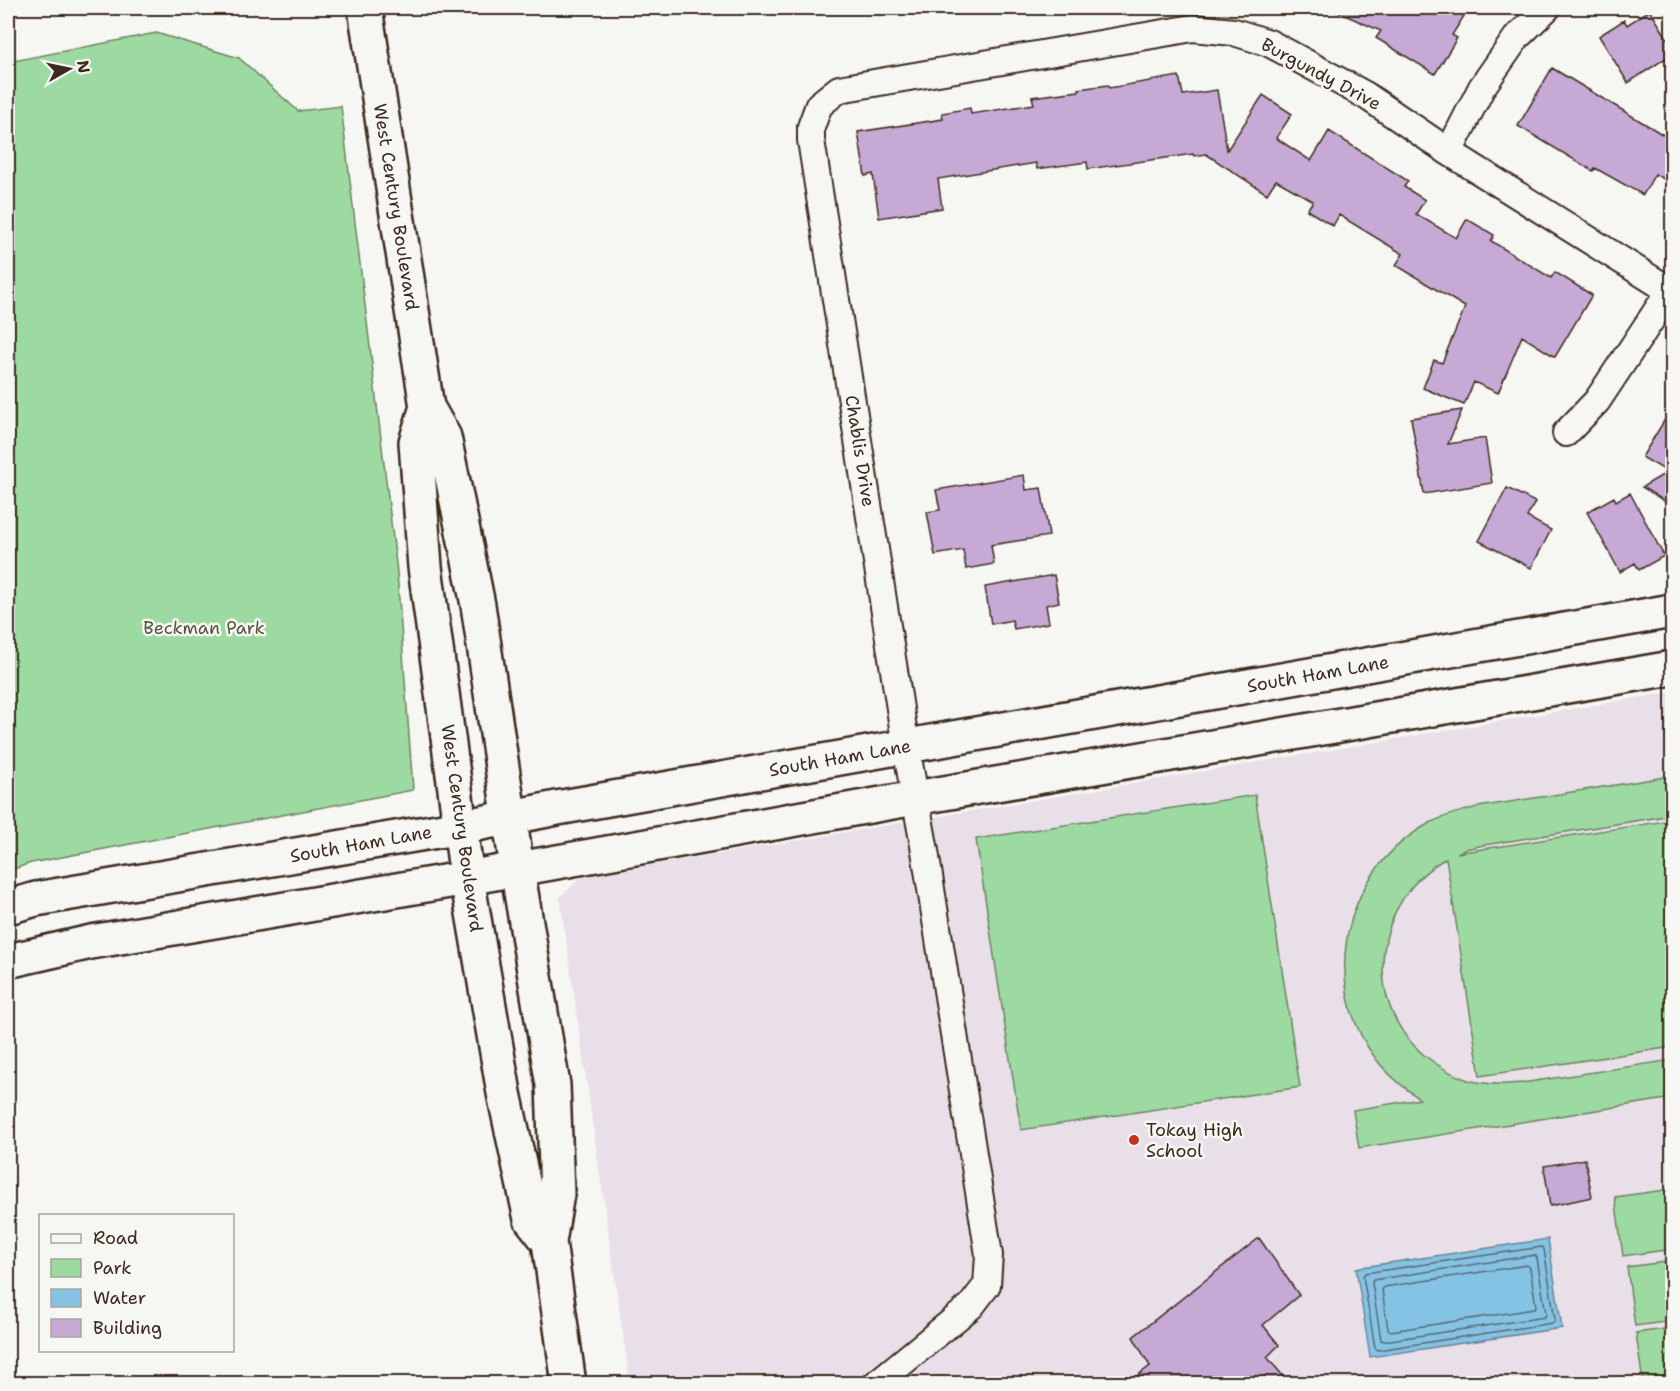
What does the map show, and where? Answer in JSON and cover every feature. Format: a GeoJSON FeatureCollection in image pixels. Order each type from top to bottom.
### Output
{"type":"FeatureCollection","features":[{"type":"Feature","properties":{"kind":"main road","name":"West Century Boulevard"},"geometry":{"type":"LineString","coordinates":[[365,8],[427,407],[444,437],[447,448],[478,605],[517,868],[553,1085],[557,1194],[549,1242],[569,1383]]}},
{"type":"Feature","properties":{"kind":"main road","name":"West Century Boulevard"},"geometry":{"type":"LineString","coordinates":[[427,407],[416,442],[425,567],[467,878],[504,1094],[531,1219],[549,1242]]}},
{"type":"Feature","properties":{"kind":"main road","name":"South Ham Lane"},"geometry":{"type":"LineString","coordinates":[[8,907],[36,899],[461,827],[1672,611]]}},
{"type":"Feature","properties":{"kind":"main road"},"geometry":{"type":"LineString","coordinates":[[8,961],[91,942],[1672,668]]}},
{"type":"Feature","properties":{"kind":"street"},"geometry":{"type":"LineString","coordinates":[[1449,152],[1482,87],[1517,37],[1547,8]]}},
{"type":"Feature","properties":{"kind":"street","name":"Burgundy Drive"},"geometry":{"type":"LineString","coordinates":[[819,105],[839,89],[1192,28],[1234,32],[1269,43],[1365,95],[1449,152],[1671,292]]}},
{"type":"Feature","properties":{"kind":"street","name":"Chablis Drive"},"geometry":{"type":"LineString","coordinates":[[819,105],[811,127],[811,140],[915,798]]}},
{"type":"Feature","properties":{"kind":"street"},"geometry":{"type":"LineString","coordinates":[[1566,433],[1597,401],[1671,292]]}},
{"type":"Feature","properties":{"kind":"street"},"geometry":{"type":"LineString","coordinates":[[876,1383],[971,1306],[987,1285],[989,1255],[915,798]]}},
{"type":"Feature","properties":{"kind":"shaded area","name":"Tokay High School"},"geometry":{"type":"Polygon","coordinates":[[[1672,692],[1672,1383],[630,1383],[560,897],[582,877],[1672,692]]]}},
{"type":"Feature","properties":{"kind":"green space","name":"Beckman Park"},"geometry":{"type":"Polygon","coordinates":[[[156,33],[239,58],[298,111],[341,106],[397,572],[413,790],[31,863],[8,871],[8,62],[156,33]]]}},
{"type":"Feature","properties":{"kind":"green space"},"geometry":{"type":"Polygon","coordinates":[[[1672,776],[1672,815],[1484,845],[1457,853],[1672,820],[1672,1047],[1480,1076],[1446,858],[1422,876],[1403,898],[1391,923],[1384,951],[1384,979],[1390,1007],[1403,1032],[1424,1055],[1462,1078],[1488,1084],[1515,1084],[1672,1060],[1672,1098],[1359,1148],[1353,1110],[1420,1099],[1396,1080],[1376,1059],[1358,1028],[1348,996],[1345,962],[1349,929],[1360,897],[1377,868],[1401,843],[1430,823],[1454,813],[1478,807],[1672,776]]]}},
{"type":"Feature","properties":{"kind":"green space"},"geometry":{"type":"Polygon","coordinates":[[[1255,795],[1300,1087],[1021,1130],[976,839],[1255,795]]]}},
{"type":"Feature","properties":{"kind":"green space"},"geometry":{"type":"Polygon","coordinates":[[[1672,1189],[1672,1249],[1623,1256],[1615,1197],[1672,1189]]]}},
{"type":"Feature","properties":{"kind":"green space"},"geometry":{"type":"Polygon","coordinates":[[[1672,1261],[1672,1321],[1635,1326],[1627,1267],[1672,1261]]]}},
{"type":"Feature","properties":{"kind":"green space"},"geometry":{"type":"Polygon","coordinates":[[[1672,1328],[1672,1383],[1643,1383],[1636,1333],[1672,1328]]]}},
{"type":"Feature","properties":{"kind":"water"},"geometry":{"type":"Polygon","coordinates":[[[1548,1239],[1562,1328],[1370,1357],[1356,1268],[1548,1239]]]}},
{"type":"Feature","properties":{"kind":"building"},"geometry":{"type":"Polygon","coordinates":[[[1329,8],[1469,8],[1452,35],[1457,38],[1435,74],[1376,38],[1381,31],[1329,8]]]}},
{"type":"Feature","properties":{"kind":"building"},"geometry":{"type":"Polygon","coordinates":[[[1650,10],[1672,46],[1672,54],[1628,83],[1599,36],[1624,20],[1627,25],[1650,10]]]}},
{"type":"Feature","properties":{"kind":"building"},"geometry":{"type":"Polygon","coordinates":[[[1552,68],[1672,140],[1672,184],[1655,174],[1643,195],[1595,168],[1593,171],[1518,126],[1552,68]]]}},
{"type":"Feature","properties":{"kind":"building"},"geometry":{"type":"Polygon","coordinates":[[[1179,76],[1183,95],[1217,90],[1227,150],[1263,95],[1292,114],[1276,138],[1311,161],[1329,131],[1408,181],[1404,187],[1425,200],[1416,214],[1456,238],[1467,219],[1494,235],[1491,241],[1551,278],[1555,272],[1592,295],[1555,357],[1522,336],[1498,393],[1474,382],[1464,405],[1423,388],[1434,360],[1442,363],[1465,307],[1396,265],[1403,254],[1339,215],[1333,226],[1307,210],[1313,201],[1276,180],[1267,194],[1206,154],[1088,169],[1087,162],[1037,169],[1036,163],[938,179],[942,208],[879,218],[873,174],[865,176],[858,132],[943,119],[942,113],[970,108],[971,114],[1034,104],[1032,97],[1108,85],[1109,88],[1179,76]]]}},
{"type":"Feature","properties":{"kind":"building"},"geometry":{"type":"Polygon","coordinates":[[[1672,408],[1672,506],[1642,487],[1668,472],[1642,457],[1672,408]]]}},
{"type":"Feature","properties":{"kind":"building"},"geometry":{"type":"Polygon","coordinates":[[[1462,410],[1448,444],[1485,438],[1492,483],[1424,494],[1411,418],[1462,410]]]}},
{"type":"Feature","properties":{"kind":"building"},"geometry":{"type":"Polygon","coordinates":[[[1024,475],[1026,490],[1041,488],[1049,536],[991,545],[994,564],[966,569],[963,550],[935,555],[927,512],[940,510],[936,490],[1024,475]]]}},
{"type":"Feature","properties":{"kind":"building"},"geometry":{"type":"Polygon","coordinates":[[[1507,488],[1535,502],[1527,517],[1551,530],[1531,568],[1479,541],[1507,488]]]}},
{"type":"Feature","properties":{"kind":"building"},"geometry":{"type":"Polygon","coordinates":[[[1630,493],[1664,556],[1639,570],[1635,563],[1620,572],[1587,512],[1614,497],[1616,501],[1630,493]]]}},
{"type":"Feature","properties":{"kind":"building"},"geometry":{"type":"Polygon","coordinates":[[[1054,575],[1059,602],[1046,605],[1049,623],[1014,629],[1012,620],[991,624],[985,587],[1054,575]]]}},
{"type":"Feature","properties":{"kind":"building"},"geometry":{"type":"Polygon","coordinates":[[[1585,1159],[1592,1197],[1550,1206],[1544,1166],[1585,1159]]]}},
{"type":"Feature","properties":{"kind":"building"},"geometry":{"type":"Polygon","coordinates":[[[1259,1238],[1299,1295],[1263,1325],[1279,1345],[1267,1357],[1289,1383],[1128,1383],[1150,1366],[1133,1337],[1259,1238]]]}},
{"type":"Feature","properties":{"kind":"place","name":"Tokay High School"},"geometry":{"type":"Point","coordinates":[1134,1140]}}]}
